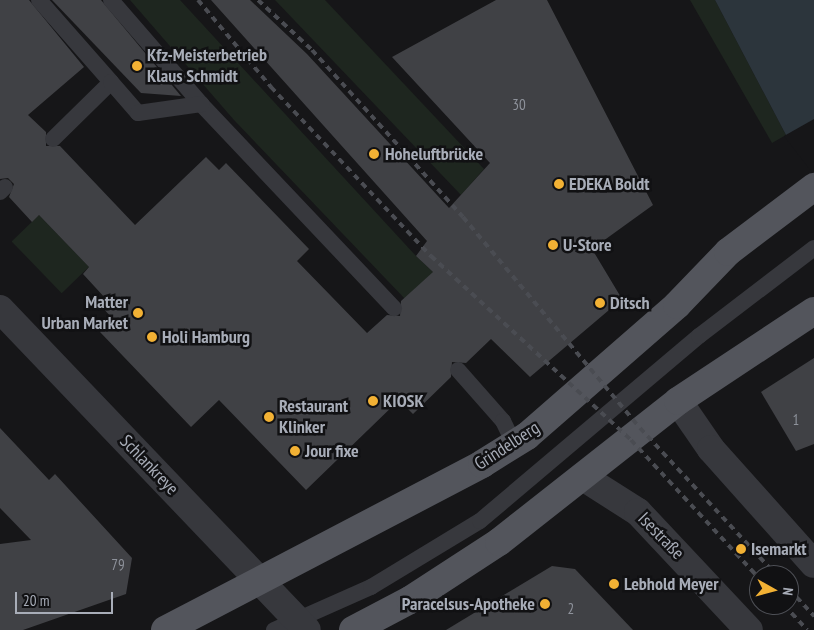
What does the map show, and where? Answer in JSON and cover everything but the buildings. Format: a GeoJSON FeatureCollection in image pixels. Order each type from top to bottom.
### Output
{"type":"FeatureCollection","features":[{"type":"Feature","properties":{"kind":"main road","name":"Grindelberg"},"geometry":{"type":"LineString","coordinates":[[165,630],[514,444],[606,370],[728,252],[808,191]]}},
{"type":"Feature","properties":{"kind":"main road"},"geometry":{"type":"LineString","coordinates":[[353,630],[410,600],[499,542],[678,401],[814,311]]}},
{"type":"Feature","properties":{"kind":"street","name":"Schlankreye"},"geometry":{"type":"LineString","coordinates":[[0,310],[261,580],[293,627]]}},
{"type":"Feature","properties":{"kind":"street"},"geometry":{"type":"LineString","coordinates":[[678,401],[712,449],[814,564]]}},
{"type":"Feature","properties":{"kind":"street","name":"Isestraße"},"geometry":{"type":"LineString","coordinates":[[583,477],[638,512],[749,630]]}},
{"type":"Feature","properties":{"kind":"lane"},"geometry":{"type":"LineString","coordinates":[[38,0],[138,113],[201,104]]}},
{"type":"Feature","properties":{"kind":"lane"},"geometry":{"type":"LineString","coordinates":[[111,0],[201,104],[394,308]]}},
{"type":"Feature","properties":{"kind":"lane"},"geometry":{"type":"LineString","coordinates":[[54,140],[110,82]]}},
{"type":"Feature","properties":{"kind":"lane"},"geometry":{"type":"LineString","coordinates":[[293,627],[371,586],[480,521],[698,336],[814,248]]}},
{"type":"Feature","properties":{"kind":"lane"},"geometry":{"type":"LineString","coordinates":[[458,370],[503,421],[514,444]]}},
{"type":"Feature","properties":{"kind":"shaded area"},"geometry":{"type":"Polygon","coordinates":[[[130,0],[180,0],[416,256],[482,318],[450,346],[234,120],[130,0]]]}},
{"type":"Feature","properties":{"kind":"shaded area"},"geometry":{"type":"Polygon","coordinates":[[[275,0],[325,0],[484,169],[461,195],[275,0]]]}},
{"type":"Feature","properties":{"kind":"shaded area"},"geometry":{"type":"Polygon","coordinates":[[[690,0],[715,0],[786,135],[772,143],[690,0]]]}},
{"type":"Feature","properties":{"kind":"shaded area"},"geometry":{"type":"Polygon","coordinates":[[[715,0],[814,0],[814,172],[786,135],[715,0]]]}},
{"type":"Feature","properties":{"kind":"shaded area"},"geometry":{"type":"Polygon","coordinates":[[[39,215],[89,267],[62,293],[12,241],[39,215]]]}},
{"type":"Feature","properties":{"kind":"pier"},"geometry":{"type":"Polygon","coordinates":[[[814,119],[814,175],[784,136],[814,119]]]}},
{"type":"Feature","properties":{"kind":"railway"},"geometry":{"type":"LineString","coordinates":[[198,0],[271,87],[431,256],[631,440],[749,567]]}},
{"type":"Feature","properties":{"kind":"railway"},"geometry":{"type":"LineString","coordinates":[[258,0],[312,50],[463,217],[640,428],[767,565]]}},
{"type":"Feature","properties":{"kind":"railway"},"geometry":{"type":"LineString","coordinates":[[799,600],[814,616]]}},
{"type":"Feature","properties":{"kind":"railway"},"geometry":{"type":"LineString","coordinates":[[793,615],[807,630]]}},
{"type":"Feature","properties":{"kind":"place","name":"Kfz-Meisterbetrieb Klaus Schmidt"},"geometry":{"type":"Point","coordinates":[137,66]}},
{"type":"Feature","properties":{"kind":"place","name":"Hoheluftbrücke"},"geometry":{"type":"Point","coordinates":[374,154]}},
{"type":"Feature","properties":{"kind":"place","name":"EDEKA Boldt"},"geometry":{"type":"Point","coordinates":[559,184]}},
{"type":"Feature","properties":{"kind":"place","name":"U-Store"},"geometry":{"type":"Point","coordinates":[553,245]}},
{"type":"Feature","properties":{"kind":"place","name":"Ditsch"},"geometry":{"type":"Point","coordinates":[600,303]}},
{"type":"Feature","properties":{"kind":"place","name":"Matter Urban Market"},"geometry":{"type":"Point","coordinates":[138,313]}},
{"type":"Feature","properties":{"kind":"place","name":"Holi Hamburg"},"geometry":{"type":"Point","coordinates":[152,337]}},
{"type":"Feature","properties":{"kind":"place","name":"KIOSK"},"geometry":{"type":"Point","coordinates":[373,401]}},
{"type":"Feature","properties":{"kind":"place","name":"Restaurant Klinker"},"geometry":{"type":"Point","coordinates":[269,417]}},
{"type":"Feature","properties":{"kind":"place","name":"Jour fixe"},"geometry":{"type":"Point","coordinates":[295,451]}},
{"type":"Feature","properties":{"kind":"place","name":"Isemarkt"},"geometry":{"type":"Point","coordinates":[741,549]}},
{"type":"Feature","properties":{"kind":"place","name":"Lebhold Meyer"},"geometry":{"type":"Point","coordinates":[614,584]}},
{"type":"Feature","properties":{"kind":"place","name":"Paracelsus-Apotheke"},"geometry":{"type":"Point","coordinates":[545,604]}}]}
